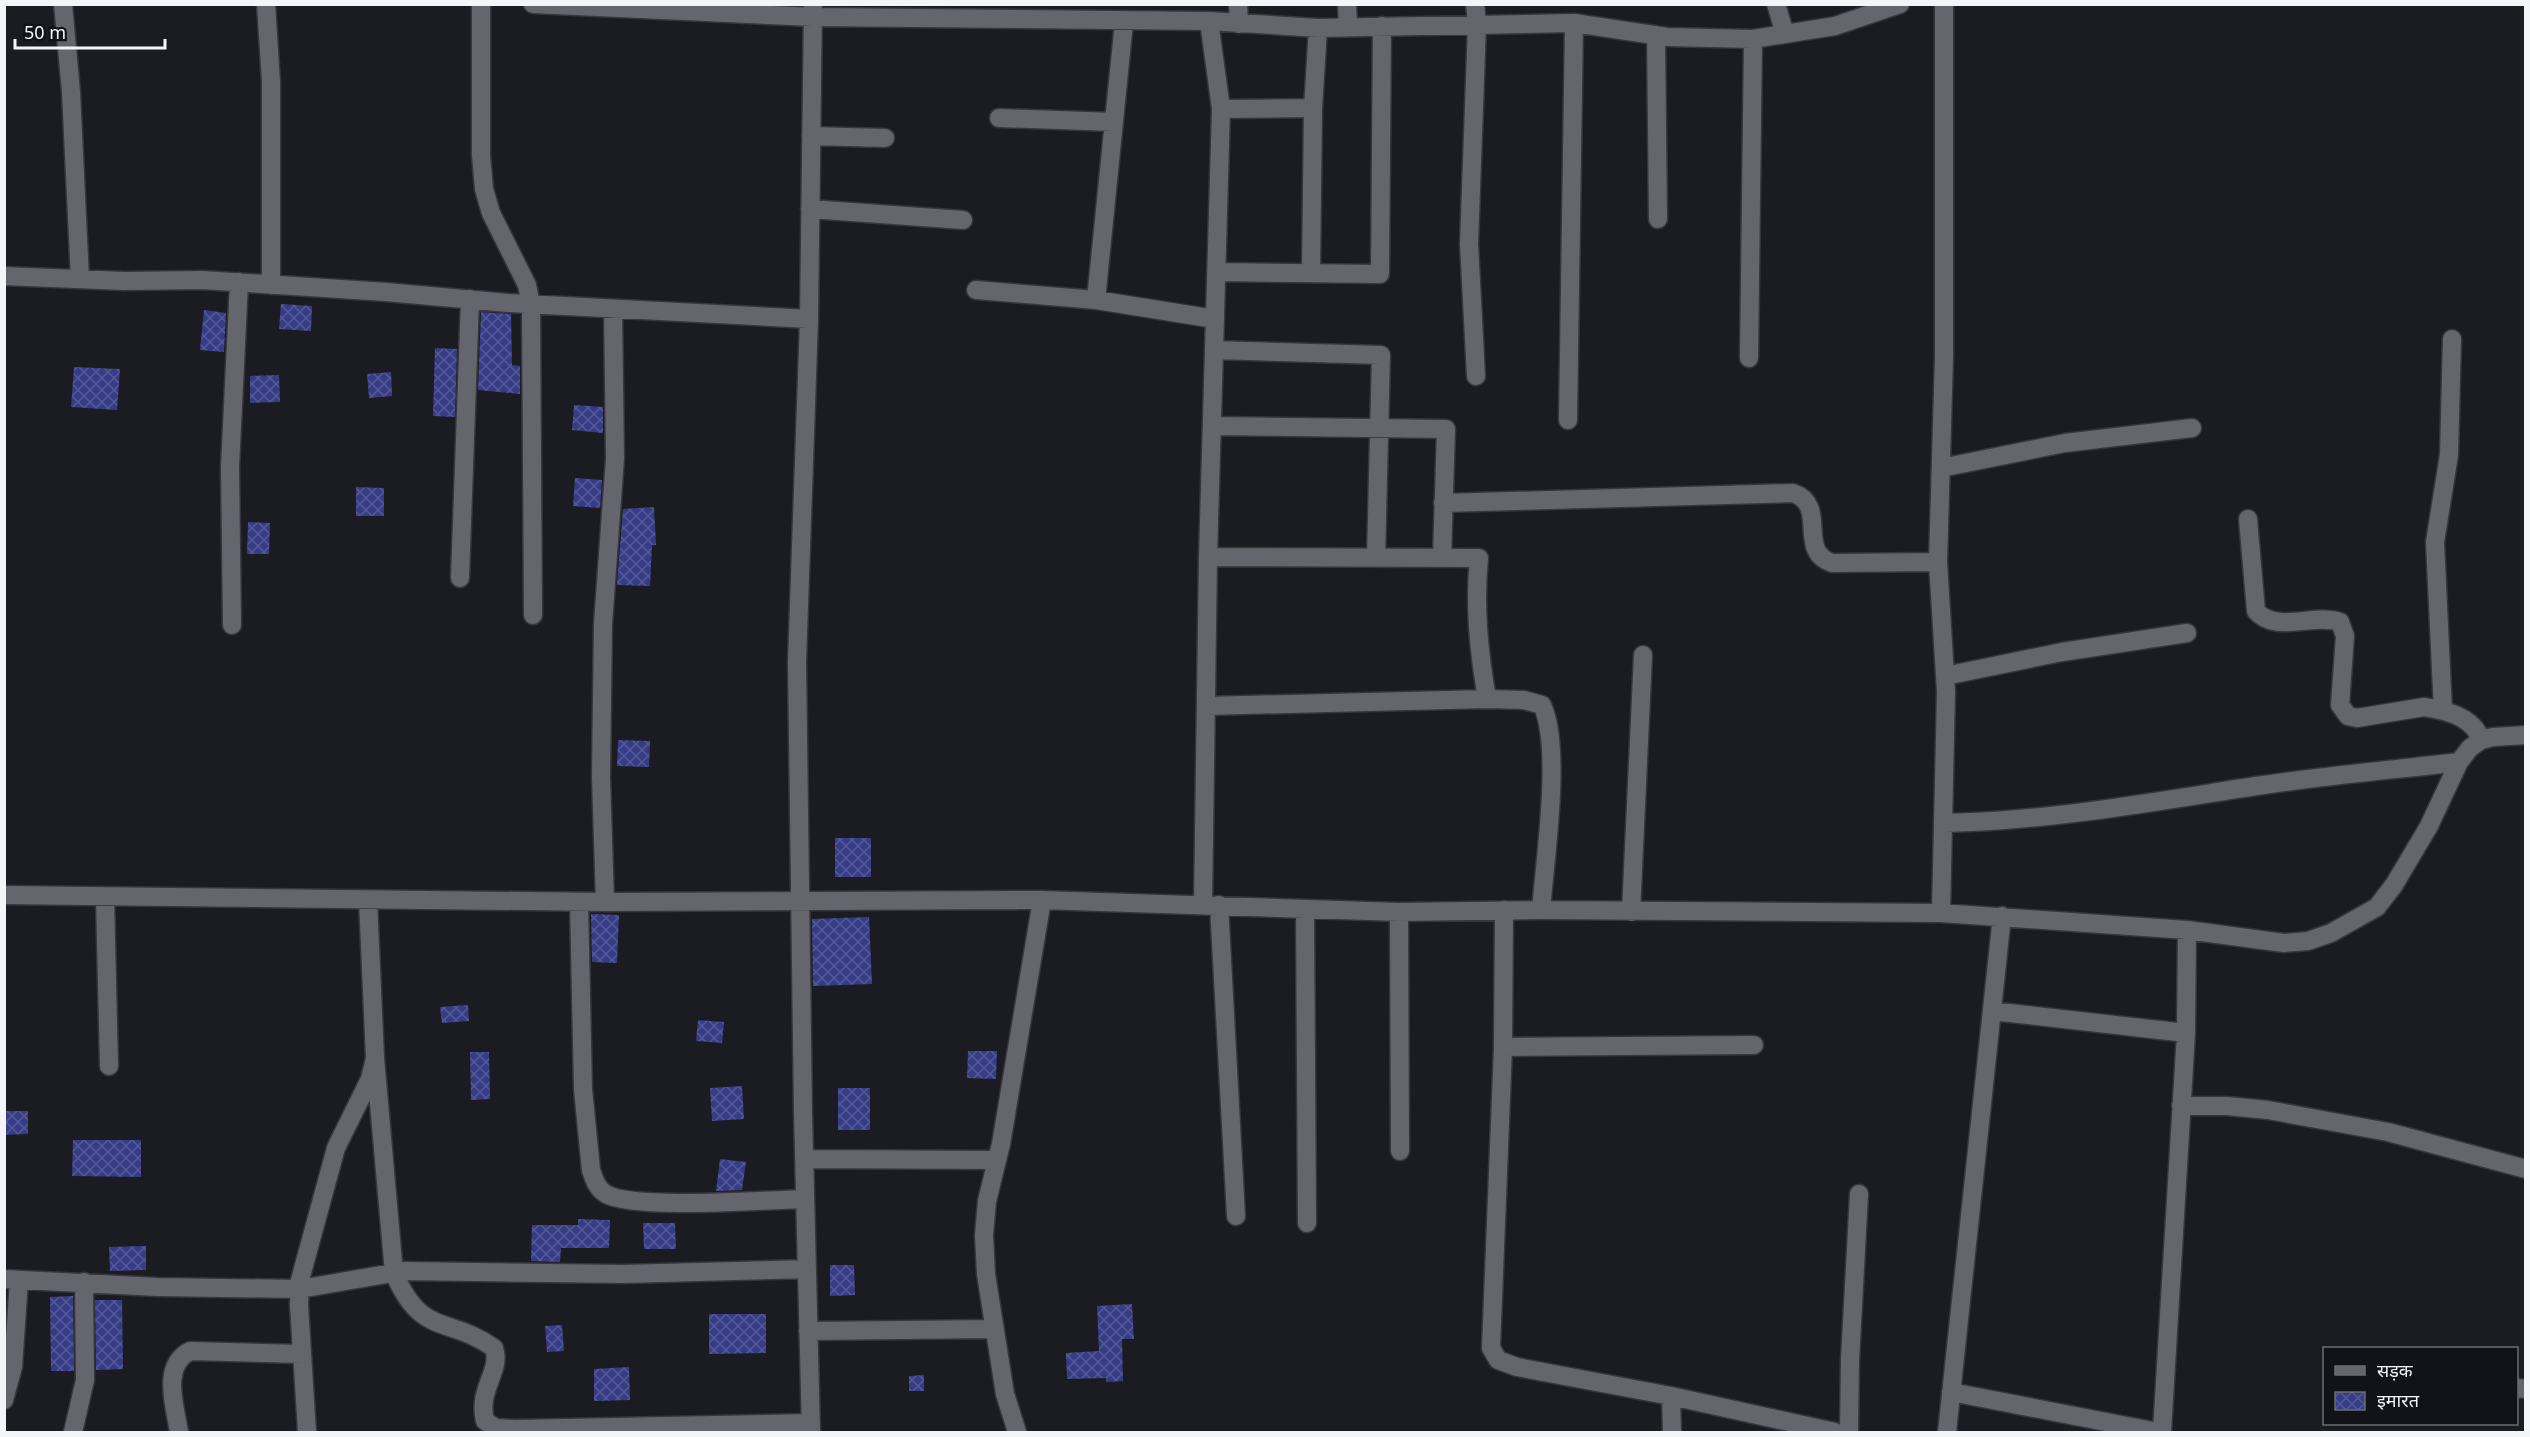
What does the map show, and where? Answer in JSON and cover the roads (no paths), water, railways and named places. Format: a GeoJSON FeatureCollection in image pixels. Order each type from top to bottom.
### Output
{"type":"FeatureCollection","features":[{"type":"Feature","properties":{"kind":"street"},"geometry":{"type":"LineString","coordinates":[[63,4],[71,92],[80,279]]}},
{"type":"Feature","properties":{"kind":"street"},"geometry":{"type":"LineString","coordinates":[[266,4],[271,82],[271,285]]}},
{"type":"Feature","properties":{"kind":"street"},"geometry":{"type":"LineString","coordinates":[[481,4],[481,155],[484,189],[491,213],[527,285],[531,304],[533,615]]}},
{"type":"Feature","properties":{"kind":"street"},"geometry":{"type":"LineString","coordinates":[[533,4],[813,11],[1027,13],[1124,22],[1209,21],[1318,28],[1574,23],[1656,35],[1753,39],[1854,21],[1900,4]]}},
{"type":"Feature","properties":{"kind":"street"},"geometry":{"type":"LineString","coordinates":[[1238,4],[1239,24]]}},
{"type":"Feature","properties":{"kind":"street"},"geometry":{"type":"LineString","coordinates":[[1347,4],[1348,27]]}},
{"type":"Feature","properties":{"kind":"street"},"geometry":{"type":"LineString","coordinates":[[1475,4],[1477,24],[1469,244],[1476,376]]}},
{"type":"Feature","properties":{"kind":"street"},"geometry":{"type":"LineString","coordinates":[[1776,4],[1785,34]]}},
{"type":"Feature","properties":{"kind":"street"},"geometry":{"type":"LineString","coordinates":[[1941,914],[1945,676],[1938,562],[1946,179],[1944,4]]}},
{"type":"Feature","properties":{"kind":"street"},"geometry":{"type":"LineString","coordinates":[[368,900],[375,1058],[394,1273],[404,1297],[421,1315],[494,1348],[497,1355],[494,1369],[483,1395],[482,1409],[485,1422],[496,1428],[811,1428],[804,1159],[797,662],[809,319],[813,11]]}},
{"type":"Feature","properties":{"kind":"street"},"geometry":{"type":"LineString","coordinates":[[1209,21],[1221,109],[1206,706],[1211,905],[1236,1216]]}},
{"type":"Feature","properties":{"kind":"street"},"geometry":{"type":"LineString","coordinates":[[1095,300],[1124,22]]}},
{"type":"Feature","properties":{"kind":"street"},"geometry":{"type":"LineString","coordinates":[[1568,420],[1574,23]]}},
{"type":"Feature","properties":{"kind":"street"},"geometry":{"type":"LineString","coordinates":[[1216,272],[1380,274],[1382,26]]}},
{"type":"Feature","properties":{"kind":"street"},"geometry":{"type":"LineString","coordinates":[[1311,273],[1313,108],[1318,28]]}},
{"type":"Feature","properties":{"kind":"street"},"geometry":{"type":"LineString","coordinates":[[1656,35],[1658,219]]}},
{"type":"Feature","properties":{"kind":"street"},"geometry":{"type":"LineString","coordinates":[[1749,358],[1753,39]]}},
{"type":"Feature","properties":{"kind":"street"},"geometry":{"type":"LineString","coordinates":[[1221,109],[1313,108]]}},
{"type":"Feature","properties":{"kind":"street"},"geometry":{"type":"LineString","coordinates":[[999,118],[1114,122]]}},
{"type":"Feature","properties":{"kind":"street"},"geometry":{"type":"LineString","coordinates":[[811,136],[885,138]]}},
{"type":"Feature","properties":{"kind":"street"},"geometry":{"type":"LineString","coordinates":[[810,209],[963,220]]}},
{"type":"Feature","properties":{"kind":"street"},"geometry":{"type":"LineString","coordinates":[[4,276],[239,282],[531,304],[809,319]]}},
{"type":"Feature","properties":{"kind":"street"},"geometry":{"type":"LineString","coordinates":[[232,625],[230,467],[239,282]]}},
{"type":"Feature","properties":{"kind":"street"},"geometry":{"type":"LineString","coordinates":[[976,290],[1095,300],[1215,318]]}},
{"type":"Feature","properties":{"kind":"street"},"geometry":{"type":"LineString","coordinates":[[460,578],[470,299]]}},
{"type":"Feature","properties":{"kind":"street"},"geometry":{"type":"LineString","coordinates":[[605,902],[601,777],[603,624],[615,458],[613,309]]}},
{"type":"Feature","properties":{"kind":"street"},"geometry":{"type":"LineString","coordinates":[[2443,711],[2435,542],[2449,455],[2452,339]]}},
{"type":"Feature","properties":{"kind":"street"},"geometry":{"type":"LineString","coordinates":[[1214,350],[1381,356],[1377,428],[1376,558]]}},
{"type":"Feature","properties":{"kind":"street"},"geometry":{"type":"LineString","coordinates":[[1212,426],[1446,429],[1442,558]]}},
{"type":"Feature","properties":{"kind":"street"},"geometry":{"type":"LineString","coordinates":[[1941,468],[2065,443],[2192,428]]}},
{"type":"Feature","properties":{"kind":"street"},"geometry":{"type":"LineString","coordinates":[[1443,503],[1793,493],[1802,496],[1809,504],[1815,551],[1821,559],[1832,563],[1938,562]]}},
{"type":"Feature","properties":{"kind":"street"},"geometry":{"type":"LineString","coordinates":[[2248,519],[2256,611],[2264,619],[2277,622],[2330,619],[2340,622],[2345,636],[2340,705],[2348,716],[2357,718],[2424,707],[2443,711],[2468,721],[2479,732],[2481,740]]}},
{"type":"Feature","properties":{"kind":"street"},"geometry":{"type":"LineString","coordinates":[[1208,557],[1479,558],[1476,593],[1480,655],[1487,699]]}},
{"type":"Feature","properties":{"kind":"street"},"geometry":{"type":"LineString","coordinates":[[1945,676],[2062,651],[2187,633]]}},
{"type":"Feature","properties":{"kind":"street"},"geometry":{"type":"LineString","coordinates":[[1631,912],[1643,655]]}},
{"type":"Feature","properties":{"kind":"street"},"geometry":{"type":"LineString","coordinates":[[1206,706],[1487,699],[1524,700],[1542,705],[1548,718],[1552,753],[1541,910]]}},
{"type":"Feature","properties":{"kind":"street"},"geometry":{"type":"LineString","coordinates":[[4,895],[579,902],[800,899],[1042,900],[1399,912],[1541,910],[1941,914],[2002,916],[2187,930],[2284,943],[2308,941],[2355,921],[2377,907],[2394,885],[2429,826],[2459,762],[2470,748],[2481,740],[2493,737],[2526,735]]}},
{"type":"Feature","properties":{"kind":"street"},"geometry":{"type":"LineString","coordinates":[[1944,823],[2006,822],[2140,805],[2257,786],[2459,762]]}},
{"type":"Feature","properties":{"kind":"street"},"geometry":{"type":"LineString","coordinates":[[105,897],[109,1066]]}},
{"type":"Feature","properties":{"kind":"street"},"geometry":{"type":"LineString","coordinates":[[1017,1432],[1005,1394],[986,1274],[984,1235],[987,1201],[997,1160],[1042,900]]}},
{"type":"Feature","properties":{"kind":"street"},"geometry":{"type":"LineString","coordinates":[[579,902],[583,1089],[591,1170],[595,1182],[604,1193],[615,1198],[673,1203],[805,1199]]}},
{"type":"Feature","properties":{"kind":"street"},"geometry":{"type":"LineString","coordinates":[[1305,910],[1307,1223]]}},
{"type":"Feature","properties":{"kind":"street"},"geometry":{"type":"LineString","coordinates":[[1504,910],[1503,1047],[1491,1348],[1498,1360],[1517,1367],[1671,1396],[1835,1432]]}},
{"type":"Feature","properties":{"kind":"street"},"geometry":{"type":"LineString","coordinates":[[1399,912],[1400,1151]]}},
{"type":"Feature","properties":{"kind":"street"},"geometry":{"type":"LineString","coordinates":[[1947,1432],[2002,916]]}},
{"type":"Feature","properties":{"kind":"street"},"geometry":{"type":"LineString","coordinates":[[1951,1392],[2160,1432],[2186,1033],[2187,930]]}},
{"type":"Feature","properties":{"kind":"street"},"geometry":{"type":"LineString","coordinates":[[1992,1011],[2186,1033]]}},
{"type":"Feature","properties":{"kind":"street"},"geometry":{"type":"LineString","coordinates":[[1503,1047],[1754,1045]]}},
{"type":"Feature","properties":{"kind":"street"},"geometry":{"type":"LineString","coordinates":[[307,1432],[300,1289],[336,1148],[370,1079],[375,1058]]}},
{"type":"Feature","properties":{"kind":"street"},"geometry":{"type":"LineString","coordinates":[[2181,1106],[2268,1110],[2350,1127],[2388,1131],[2526,1169]]}},
{"type":"Feature","properties":{"kind":"street"},"geometry":{"type":"LineString","coordinates":[[804,1159],[997,1160]]}},
{"type":"Feature","properties":{"kind":"street"},"geometry":{"type":"LineString","coordinates":[[1849,1432],[1850,1360],[1859,1194]]}},
{"type":"Feature","properties":{"kind":"street"},"geometry":{"type":"LineString","coordinates":[[4,1400],[13,1367],[12,1279],[157,1287],[300,1289],[394,1273],[623,1274],[807,1269]]}},
{"type":"Feature","properties":{"kind":"street"},"geometry":{"type":"LineString","coordinates":[[73,1432],[85,1380],[84,1282]]}},
{"type":"Feature","properties":{"kind":"street"},"geometry":{"type":"LineString","coordinates":[[808,1331],[995,1329]]}},
{"type":"Feature","properties":{"kind":"street"},"geometry":{"type":"LineString","coordinates":[[179,1432],[172,1381],[174,1366],[179,1357],[190,1352],[302,1354]]}},
{"type":"Feature","properties":{"kind":"street"},"geometry":{"type":"LineString","coordinates":[[1671,1396],[1672,1432]]}}]}
